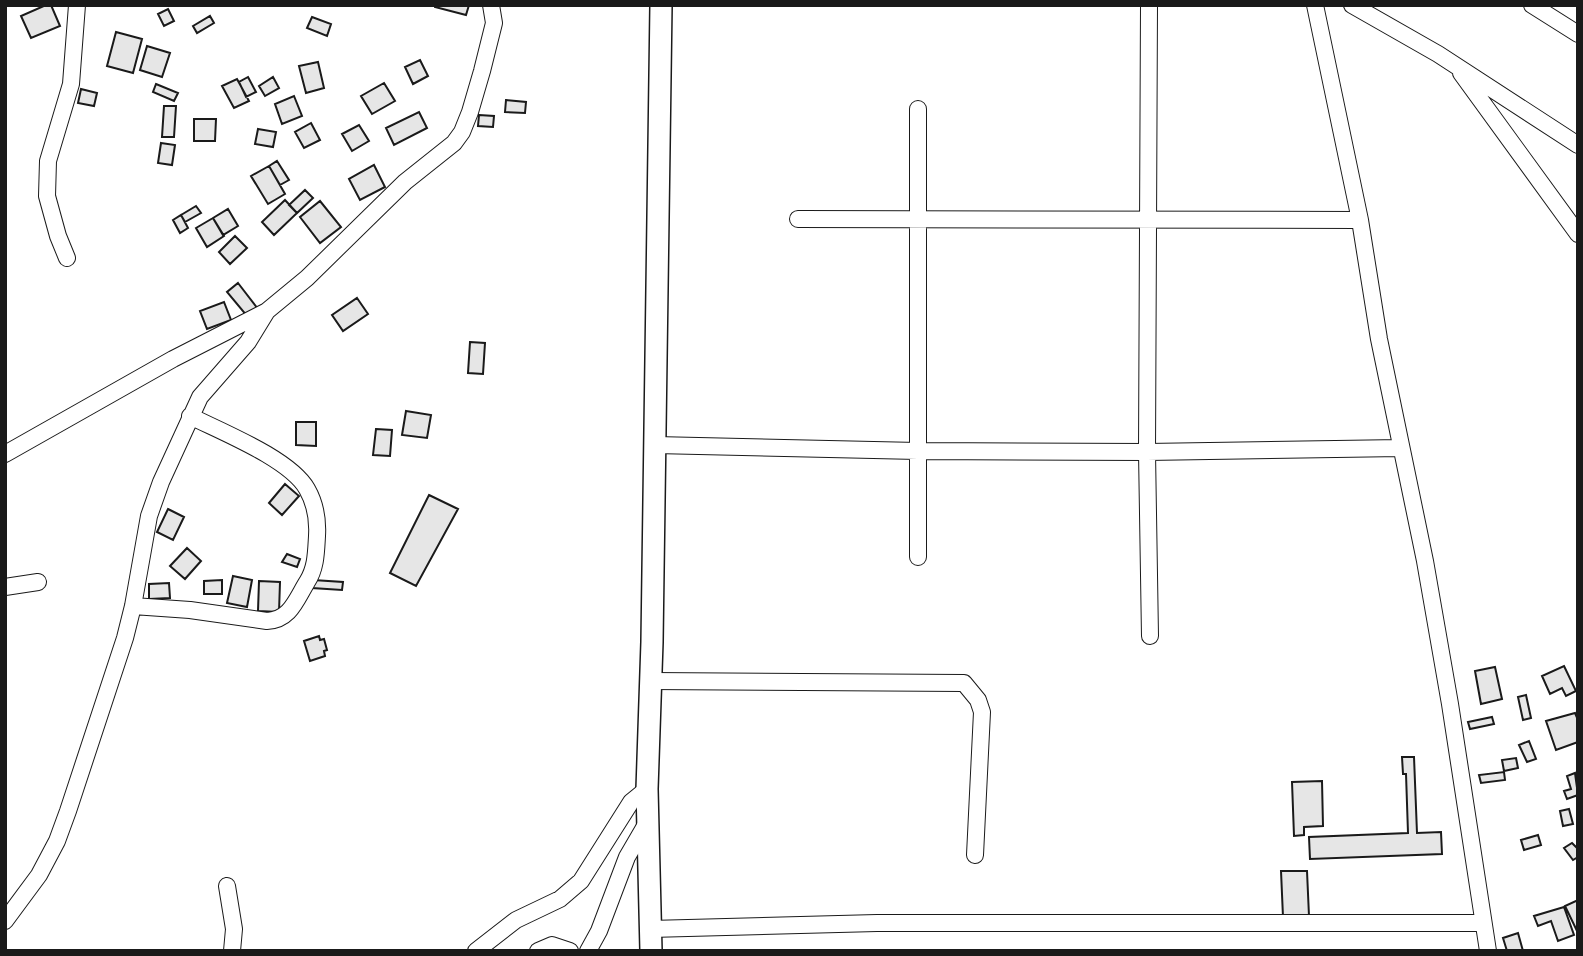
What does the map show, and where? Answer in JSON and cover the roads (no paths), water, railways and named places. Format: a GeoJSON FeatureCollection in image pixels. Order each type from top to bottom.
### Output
{"type":"FeatureCollection","features":[{"type":"Feature","properties":{"kind":"main road"},"geometry":{"type":"LineString","coordinates":[[651,951],[647,789],[661,5]]}},
{"type":"Feature","properties":{"kind":"street"},"geometry":{"type":"LineString","coordinates":[[67,258],[47,196],[47,173],[48,161],[71,84],[77,5]]}},
{"type":"Feature","properties":{"kind":"street"},"geometry":{"type":"LineString","coordinates":[[5,454],[173,359],[267,311],[307,278],[405,181],[454,143],[470,112],[482,71],[494,23],[491,5]]}},
{"type":"Feature","properties":{"kind":"street"},"geometry":{"type":"LineString","coordinates":[[1149,5],[1147,452],[1150,636]]}},
{"type":"Feature","properties":{"kind":"street"},"geometry":{"type":"LineString","coordinates":[[1315,5],[1360,220],[1379,339],[1425,561],[1488,951]]}},
{"type":"Feature","properties":{"kind":"street"},"geometry":{"type":"LineString","coordinates":[[1352,5],[1455,65],[1578,145]]}},
{"type":"Feature","properties":{"kind":"street"},"geometry":{"type":"LineString","coordinates":[[1532,5],[1578,34]]}},
{"type":"Feature","properties":{"kind":"street"},"geometry":{"type":"LineString","coordinates":[[1455,65],[1578,234]]}},
{"type":"Feature","properties":{"kind":"street"},"geometry":{"type":"LineString","coordinates":[[918,109],[918,557]]}},
{"type":"Feature","properties":{"kind":"street"},"geometry":{"type":"LineString","coordinates":[[797,219],[1360,220]]}},
{"type":"Feature","properties":{"kind":"street"},"geometry":{"type":"LineString","coordinates":[[5,921],[40,875],[57,841],[79,780],[133,606],[149,516],[190,416],[200,397],[248,342],[267,311]]}},
{"type":"Feature","properties":{"kind":"street"},"geometry":{"type":"LineString","coordinates":[[133,606],[190,610],[267,621],[279,620],[287,614],[311,576],[316,558],[317,522],[312,498],[299,478],[273,458],[190,416]]}},
{"type":"Feature","properties":{"kind":"street"},"geometry":{"type":"LineString","coordinates":[[655,445],[918,451],[1147,452],[1401,448]]}},
{"type":"Feature","properties":{"kind":"street"},"geometry":{"type":"LineString","coordinates":[[5,587],[38,582]]}},
{"type":"Feature","properties":{"kind":"street"},"geometry":{"type":"LineString","coordinates":[[650,681],[964,684],[978,700],[982,712],[975,855]]}},
{"type":"Feature","properties":{"kind":"street"},"geometry":{"type":"LineString","coordinates":[[476,951],[516,920],[560,899],[581,881],[631,802],[647,789]]}},
{"type":"Feature","properties":{"kind":"street"},"geometry":{"type":"LineString","coordinates":[[588,951],[599,931],[627,857],[648,821]]}},
{"type":"Feature","properties":{"kind":"street"},"geometry":{"type":"LineString","coordinates":[[227,886],[233,929],[232,951]]}},
{"type":"Feature","properties":{"kind":"street"},"geometry":{"type":"LineString","coordinates":[[650,929],[877,923],[1483,923]]}},
{"type":"Feature","properties":{"kind":"street"},"geometry":{"type":"LineString","coordinates":[[538,951],[552,945],[570,951]]}}]}
